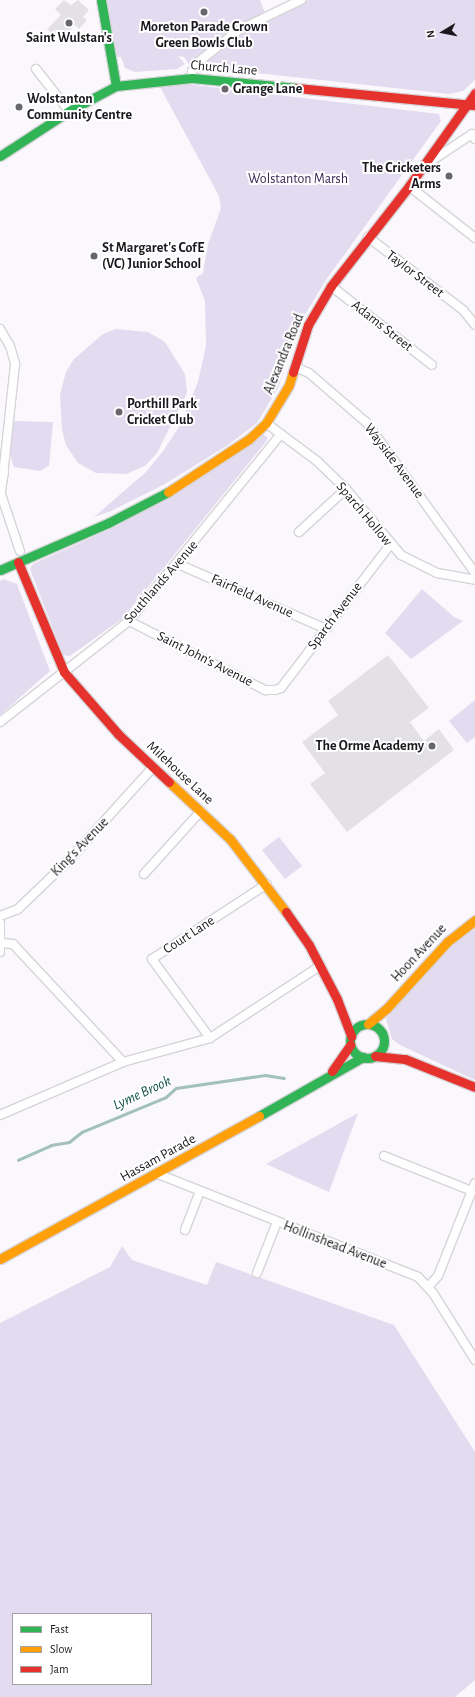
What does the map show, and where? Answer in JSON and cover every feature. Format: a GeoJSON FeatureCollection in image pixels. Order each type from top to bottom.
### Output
{"type":"FeatureCollection","features":[{"type":"Feature","properties":{"kind":"main road"},"geometry":{"type":"LineString","coordinates":[[101,0],[108,53],[116,86]]}},
{"type":"Feature","properties":{"kind":"main road","name":"Church Lane"},"geometry":{"type":"LineString","coordinates":[[0,156],[70,111],[116,86],[192,78],[470,104]]}},
{"type":"Feature","properties":{"kind":"main road","name":"Alexandra Road"},"geometry":{"type":"LineString","coordinates":[[0,570],[108,523],[169,492],[249,439],[266,423],[281,401],[295,367],[308,326],[331,286],[409,186],[470,104],[475,93]]}},
{"type":"Feature","properties":{"kind":"main road","name":"Milehouse Lane"},"geometry":{"type":"LineString","coordinates":[[18,562],[64,672],[108,724],[201,811],[268,884],[294,919],[320,966],[337,999],[350,1040]]}},
{"type":"Feature","properties":{"kind":"main road","name":"Hoon Avenue"},"geometry":{"type":"LineString","coordinates":[[365,1025],[387,1008],[447,942],[475,920]]}},
{"type":"Feature","properties":{"kind":"main road","name":"Milehouse Lane"},"geometry":{"type":"LineString","coordinates":[[337,999],[365,1025]]}},
{"type":"Feature","properties":{"kind":"main road","name":"Hoon Avenue"},"geometry":{"type":"LineString","coordinates":[[378,1029],[387,1008]]}},
{"type":"Feature","properties":{"kind":"main road"},"geometry":{"type":"LineString","coordinates":[[405,1059],[383,1039],[378,1029],[365,1025],[350,1040],[355,1053],[363,1057],[375,1056],[405,1059],[475,1087]]}},
{"type":"Feature","properties":{"kind":"main road"},"geometry":{"type":"LineString","coordinates":[[375,1056],[381,1049],[383,1039]]}},
{"type":"Feature","properties":{"kind":"main road","name":"Hassam Parade"},"geometry":{"type":"LineString","coordinates":[[326,1077],[350,1040]]}},
{"type":"Feature","properties":{"kind":"main road","name":"Hassam Parade"},"geometry":{"type":"LineString","coordinates":[[0,1259],[158,1174],[363,1057]]}},
{"type":"Feature","properties":{"kind":"street"},"geometry":{"type":"LineString","coordinates":[[192,78],[192,71],[197,62],[239,30],[301,0]]}},
{"type":"Feature","properties":{"kind":"street"},"geometry":{"type":"LineString","coordinates":[[36,69],[70,111]]}},
{"type":"Feature","properties":{"kind":"street"},"geometry":{"type":"LineString","coordinates":[[422,167],[474,135]]}},
{"type":"Feature","properties":{"kind":"street"},"geometry":{"type":"LineString","coordinates":[[409,186],[475,238]]}},
{"type":"Feature","properties":{"kind":"street","name":"Taylor Street"},"geometry":{"type":"LineString","coordinates":[[368,237],[463,310],[475,325]]}},
{"type":"Feature","properties":{"kind":"street","name":"Adams Street"},"geometry":{"type":"LineString","coordinates":[[331,286],[432,365]]}},
{"type":"Feature","properties":{"kind":"street"},"geometry":{"type":"LineString","coordinates":[[0,329],[10,346],[15,364],[3,437],[4,469],[1,495],[20,551]]}},
{"type":"Feature","properties":{"kind":"street","name":"Wayside Avenue"},"geometry":{"type":"LineString","coordinates":[[295,367],[309,373],[367,423],[475,573]]}},
{"type":"Feature","properties":{"kind":"street","name":"Sparch Hollow"},"geometry":{"type":"LineString","coordinates":[[266,423],[318,461],[346,489],[390,545],[415,565],[475,580]]}},
{"type":"Feature","properties":{"kind":"street","name":"Southlands Avenue"},"geometry":{"type":"LineString","coordinates":[[0,722],[129,622],[178,564],[281,434]]}},
{"type":"Feature","properties":{"kind":"street"},"geometry":{"type":"LineString","coordinates":[[299,532],[346,489]]}},
{"type":"Feature","properties":{"kind":"street","name":"Sparch Avenue"},"geometry":{"type":"LineString","coordinates":[[281,688],[390,545]]}},
{"type":"Feature","properties":{"kind":"street","name":"Fairfield Avenue"},"geometry":{"type":"LineString","coordinates":[[178,564],[326,629]]}},
{"type":"Feature","properties":{"kind":"street","name":"Saint John's Avenue"},"geometry":{"type":"LineString","coordinates":[[129,622],[265,690],[281,688]]}},
{"type":"Feature","properties":{"kind":"street","name":"King's Avenue"},"geometry":{"type":"LineString","coordinates":[[0,916],[18,909],[70,859],[153,767]]}},
{"type":"Feature","properties":{"kind":"street"},"geometry":{"type":"LineString","coordinates":[[144,874],[201,811]]}},
{"type":"Feature","properties":{"kind":"street","name":"Court Lane"},"geometry":{"type":"LineString","coordinates":[[210,1038],[152,959],[268,884]]}},
{"type":"Feature","properties":{"kind":"street"},"geometry":{"type":"LineString","coordinates":[[0,923],[2,943],[0,952]]}},
{"type":"Feature","properties":{"kind":"street"},"geometry":{"type":"LineString","coordinates":[[2,943],[13,944],[123,1062]]}},
{"type":"Feature","properties":{"kind":"street"},"geometry":{"type":"LineString","coordinates":[[0,1115],[123,1062],[210,1038],[320,966]]}},
{"type":"Feature","properties":{"kind":"street"},"geometry":{"type":"LineString","coordinates":[[384,1156],[472,1191]]}},
{"type":"Feature","properties":{"kind":"street","name":"Hollinshead Avenue"},"geometry":{"type":"LineString","coordinates":[[158,1174],[418,1277],[428,1287],[475,1360]]}},
{"type":"Feature","properties":{"kind":"street"},"geometry":{"type":"LineString","coordinates":[[428,1287],[438,1276],[471,1205],[472,1191],[475,1183]]}},
{"type":"Feature","properties":{"kind":"street"},"geometry":{"type":"LineString","coordinates":[[185,1230],[200,1191]]}},
{"type":"Feature","properties":{"kind":"street"},"geometry":{"type":"LineString","coordinates":[[257,1273],[277,1222]]}},
{"type":"Feature","properties":{"kind":"green space"},"geometry":{"type":"Polygon","coordinates":[[[107,0],[260,0],[265,13],[236,28],[190,66],[184,57],[178,56],[185,64],[177,69],[135,72],[125,68],[121,57],[115,57],[107,0]]]}},
{"type":"Feature","properties":{"kind":"green space"},"geometry":{"type":"Polygon","coordinates":[[[309,0],[475,0],[475,80],[463,91],[449,94],[201,67],[202,63],[240,33],[269,17],[309,0]]]}},
{"type":"Feature","properties":{"kind":"green space","name":"Wolstanton Marsh"},"geometry":{"type":"Polygon","coordinates":[[[185,84],[439,114],[441,121],[326,280],[300,323],[278,388],[257,423],[228,445],[165,484],[111,511],[94,517],[146,472],[163,451],[179,427],[198,382],[206,345],[205,301],[196,278],[203,273],[208,244],[221,208],[219,196],[160,87],[185,84]]]}},
{"type":"Feature","properties":{"kind":"green space","name":"Porthill Park Cricket Club"},"geometry":{"type":"Polygon","coordinates":[[[116,329],[148,332],[165,342],[185,374],[187,393],[157,453],[145,466],[126,474],[96,473],[78,463],[66,445],[62,430],[60,394],[66,372],[74,359],[103,334],[116,329]]]}},
{"type":"Feature","properties":{"kind":"green space"},"geometry":{"type":"Polygon","coordinates":[[[13,421],[53,422],[49,466],[40,471],[14,467],[8,450],[13,421]]]}},
{"type":"Feature","properties":{"kind":"green space"},"geometry":{"type":"Polygon","coordinates":[[[263,434],[268,438],[265,443],[123,618],[70,656],[63,655],[30,569],[33,564],[117,526],[223,464],[263,434]]]}},
{"type":"Feature","properties":{"kind":"green space"},"geometry":{"type":"Polygon","coordinates":[[[4,579],[17,584],[50,671],[0,715],[0,581],[4,579]]]}},
{"type":"Feature","properties":{"kind":"green space"},"geometry":{"type":"Polygon","coordinates":[[[422,589],[454,617],[463,621],[411,659],[385,633],[422,589]]]}},
{"type":"Feature","properties":{"kind":"green space"},"geometry":{"type":"Polygon","coordinates":[[[475,700],[475,737],[467,743],[449,721],[475,700]]]}},
{"type":"Feature","properties":{"kind":"green space"},"geometry":{"type":"Polygon","coordinates":[[[279,837],[302,866],[285,879],[262,850],[279,837]]]}},
{"type":"Feature","properties":{"kind":"green space"},"geometry":{"type":"Polygon","coordinates":[[[475,929],[475,1080],[400,1045],[392,1039],[386,1019],[444,950],[475,929]]]}},
{"type":"Feature","properties":{"kind":"green space"},"geometry":{"type":"Polygon","coordinates":[[[358,1113],[329,1192],[266,1164],[358,1113]]]}},
{"type":"Feature","properties":{"kind":"green space"},"geometry":{"type":"Polygon","coordinates":[[[122,1246],[132,1260],[207,1285],[216,1262],[394,1325],[475,1452],[475,1680],[455,1697],[0,1697],[0,1323],[110,1267],[122,1246]]]}},
{"type":"Feature","properties":{"kind":"building","name":"Saint Wulstan's"},"geometry":{"type":"Polygon","coordinates":[[[64,0],[71,5],[78,0],[89,10],[83,17],[87,20],[79,29],[75,25],[59,41],[47,29],[61,15],[55,9],[64,0]]]}},
{"type":"Feature","properties":{"kind":"building","name":"The Orme Academy"},"geometry":{"type":"Polygon","coordinates":[[[388,655],[429,708],[410,722],[424,741],[439,729],[454,750],[347,832],[310,784],[325,773],[302,742],[338,715],[328,701],[388,655]]]}},
{"type":"Feature","properties":{"kind":"waterway","name":"Lyme Brook"},"geometry":{"type":"LineString","coordinates":[[18,1160],[51,1145],[69,1142],[82,1132],[166,1097],[176,1088],[265,1075],[284,1078]]}},
{"type":"Feature","properties":{"kind":"traffic: fast"},"geometry":{"type":"LineString","coordinates":[[101,0],[116,86],[192,78],[297,88]]}},
{"type":"Feature","properties":{"kind":"traffic: fast"},"geometry":{"type":"LineString","coordinates":[[0,156],[69,111],[116,86]]}},
{"type":"Feature","properties":{"kind":"traffic: fast"},"geometry":{"type":"LineString","coordinates":[[0,570],[108,523],[168,492]]}},
{"type":"Feature","properties":{"kind":"traffic: fast"},"geometry":{"type":"LineString","coordinates":[[367,1024],[379,1029],[384,1041],[379,1053],[367,1058],[355,1053],[350,1041],[355,1029],[367,1024]]}},
{"type":"Feature","properties":{"kind":"traffic: fast"},"geometry":{"type":"LineString","coordinates":[[259,1116],[363,1057]]}},
{"type":"Feature","properties":{"kind":"traffic: slow"},"geometry":{"type":"LineString","coordinates":[[168,492],[249,439],[266,423],[289,385],[293,372]]}},
{"type":"Feature","properties":{"kind":"traffic: slow"},"geometry":{"type":"LineString","coordinates":[[169,782],[230,839],[286,912]]}},
{"type":"Feature","properties":{"kind":"traffic: slow"},"geometry":{"type":"LineString","coordinates":[[368,1024],[387,1008],[447,942],[475,920]]}},
{"type":"Feature","properties":{"kind":"traffic: slow"},"geometry":{"type":"LineString","coordinates":[[0,1259],[259,1116]]}},
{"type":"Feature","properties":{"kind":"traffic: jam"},"geometry":{"type":"LineString","coordinates":[[297,88],[475,105]]}},
{"type":"Feature","properties":{"kind":"traffic: jam"},"geometry":{"type":"LineString","coordinates":[[293,372],[308,325],[331,286],[409,186],[475,93]]}},
{"type":"Feature","properties":{"kind":"traffic: jam"},"geometry":{"type":"LineString","coordinates":[[18,562],[64,672],[118,734],[169,782]]}},
{"type":"Feature","properties":{"kind":"traffic: jam"},"geometry":{"type":"LineString","coordinates":[[286,912],[309,945],[337,999],[351,1036]]}},
{"type":"Feature","properties":{"kind":"traffic: jam"},"geometry":{"type":"LineString","coordinates":[[332,1071],[350,1045]]}},
{"type":"Feature","properties":{"kind":"traffic: jam"},"geometry":{"type":"LineString","coordinates":[[375,1056],[405,1059],[475,1087]]}},
{"type":"Feature","properties":{"kind":"place","name":"Moreton Parade Crown Green Bowls Club"},"geometry":{"type":"Point","coordinates":[204,12]}},
{"type":"Feature","properties":{"kind":"place","name":"Saint Wulstan's"},"geometry":{"type":"Point","coordinates":[69,23]}},
{"type":"Feature","properties":{"kind":"place","name":"Grange Lane"},"geometry":{"type":"Point","coordinates":[225,89]}},
{"type":"Feature","properties":{"kind":"place","name":"Wolstanton Community Centre"},"geometry":{"type":"Point","coordinates":[19,107]}},
{"type":"Feature","properties":{"kind":"place","name":"The Cricketers Arms"},"geometry":{"type":"Point","coordinates":[449,176]}},
{"type":"Feature","properties":{"kind":"place","name":"St Margaret's CofE (VC) Junior School"},"geometry":{"type":"Point","coordinates":[94,256]}},
{"type":"Feature","properties":{"kind":"place","name":"Porthill Park Cricket Club"},"geometry":{"type":"Point","coordinates":[119,412]}},
{"type":"Feature","properties":{"kind":"place","name":"The Orme Academy"},"geometry":{"type":"Point","coordinates":[432,746]}}]}
